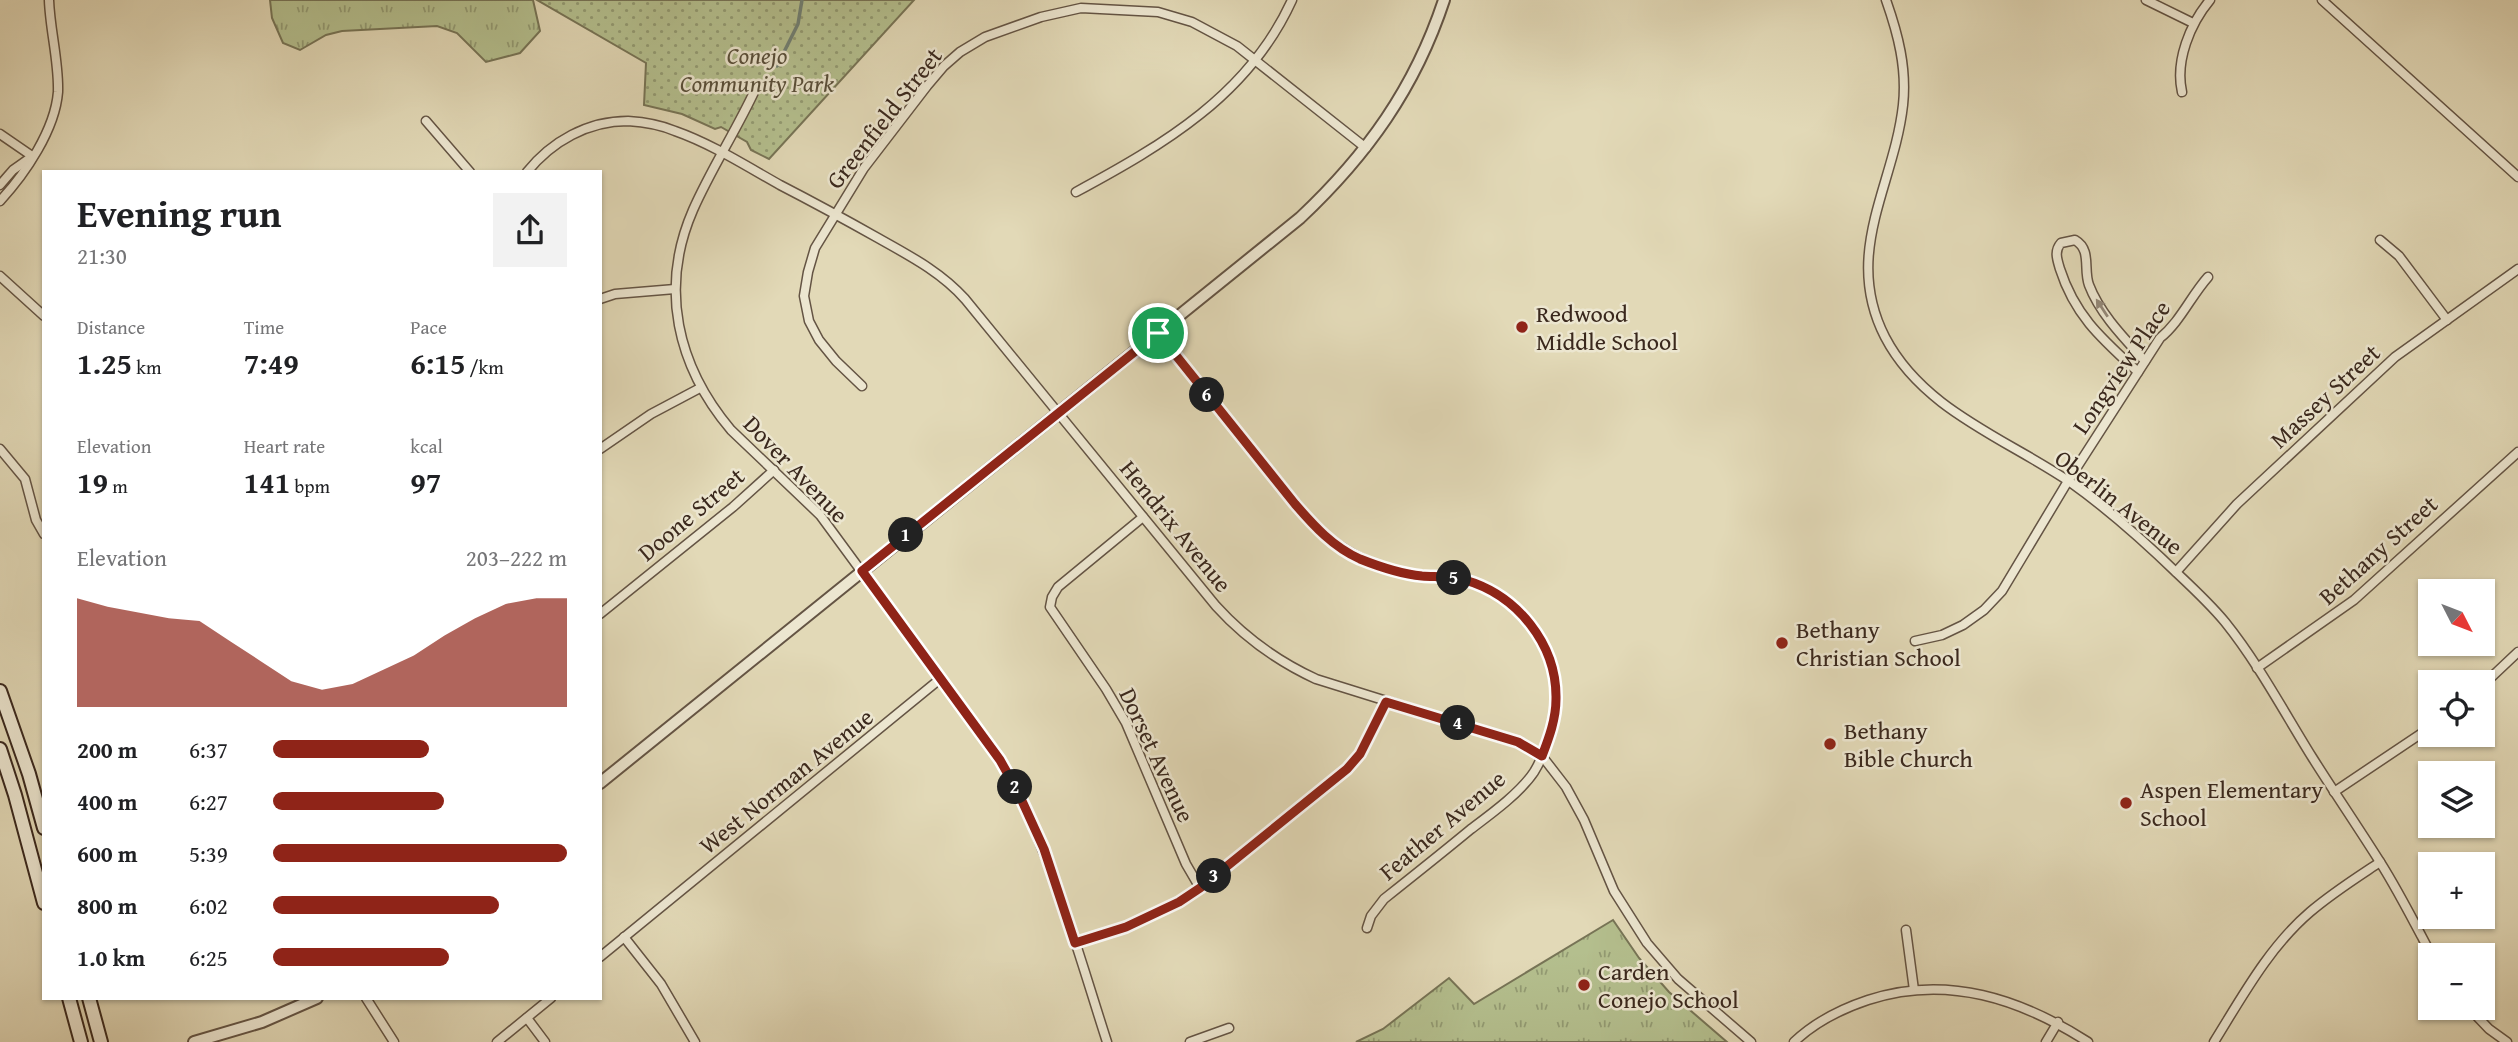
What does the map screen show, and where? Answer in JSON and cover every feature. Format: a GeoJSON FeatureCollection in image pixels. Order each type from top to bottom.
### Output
{"type":"FeatureCollection","features":[{"type":"Feature","properties":{"kind":"main road"},"geometry":{"type":"LineString","coordinates":[[0,691],[42,821]]}},
{"type":"Feature","properties":{"kind":"main road"},"geometry":{"type":"LineString","coordinates":[[0,749],[42,896]]}},
{"type":"Feature","properties":{"kind":"main road"},"geometry":{"type":"LineString","coordinates":[[70,1000],[80,1042]]}},
{"type":"Feature","properties":{"kind":"main road"},"geometry":{"type":"LineString","coordinates":[[90,1000],[101,1042]]}},
{"type":"Feature","properties":{"kind":"street"},"geometry":{"type":"LineString","coordinates":[[0,201],[21,178],[52,118],[58,95],[49,0]]}},
{"type":"Feature","properties":{"kind":"street"},"geometry":{"type":"LineString","coordinates":[[1076,192],[1183,130],[1216,102],[1255,61],[1292,0]]}},
{"type":"Feature","properties":{"kind":"street"},"geometry":{"type":"LineString","coordinates":[[602,781],[1300,218],[1366,148],[1390,114],[1419,62],[1444,0]]}},
{"type":"Feature","properties":{"kind":"street","name":"Oberlin Avenue"},"geometry":{"type":"LineString","coordinates":[[1886,0],[1895,26],[1903,77],[1903,106],[1873,223],[1868,257],[1869,284],[1883,333],[1908,373],[1929,393],[2068,481],[2176,572],[2226,623],[2380,862],[2425,943]]}},
{"type":"Feature","properties":{"kind":"street"},"geometry":{"type":"LineString","coordinates":[[2146,0],[2193,23]]}},
{"type":"Feature","properties":{"kind":"street"},"geometry":{"type":"LineString","coordinates":[[2182,92],[2179,81],[2181,65],[2193,23],[2210,0]]}},
{"type":"Feature","properties":{"kind":"street"},"geometry":{"type":"LineString","coordinates":[[2322,0],[2518,177]]}},
{"type":"Feature","properties":{"kind":"street","name":"Greenfield Street"},"geometry":{"type":"LineString","coordinates":[[862,386],[836,361],[819,340],[809,321],[804,296],[815,248],[864,167],[944,66],[969,46],[998,31],[1081,8],[1158,12],[1192,22],[1217,35],[1255,61],[1366,148]]}},
{"type":"Feature","properties":{"kind":"street","name":"Dover Avenue"},"geometry":{"type":"LineString","coordinates":[[755,90],[692,211],[677,262],[675,289],[678,326],[687,357],[700,388],[731,430],[811,506],[862,571],[975,723],[1018,792],[1044,849],[1107,1042]]}},
{"type":"Feature","properties":{"kind":"street"},"geometry":{"type":"LineString","coordinates":[[426,121],[468,170]]}},
{"type":"Feature","properties":{"kind":"street","name":"Hendrix Avenue"},"geometry":{"type":"LineString","coordinates":[[529,170],[548,149],[573,133],[603,123],[629,121],[651,124],[682,134],[835,214],[918,261],[951,284],[1234,626],[1289,667],[1316,679],[1518,742],[1542,756],[1577,804],[1614,891],[1647,943],[1678,979],[1751,1042]]}},
{"type":"Feature","properties":{"kind":"street"},"geometry":{"type":"LineString","coordinates":[[0,134],[32,156]]}},
{"type":"Feature","properties":{"kind":"street"},"geometry":{"type":"LineString","coordinates":[[0,185],[13,170],[32,156]]}},
{"type":"Feature","properties":{"kind":"street"},"geometry":{"type":"LineString","coordinates":[[2138,372],[2088,324],[2076,307],[2058,263],[2057,247],[2061,243],[2075,240],[2081,244],[2086,252],[2090,288],[2103,311],[2146,361]]}},
{"type":"Feature","properties":{"kind":"street"},"geometry":{"type":"LineString","coordinates":[[2380,240],[2399,257],[2447,320]]}},
{"type":"Feature","properties":{"kind":"street","name":"Massey Street"},"geometry":{"type":"LineString","coordinates":[[2176,572],[2257,485],[2395,357],[2518,269]]}},
{"type":"Feature","properties":{"kind":"street"},"geometry":{"type":"LineString","coordinates":[[0,276],[42,314]]}},
{"type":"Feature","properties":{"kind":"street","name":"Longview Place"},"geometry":{"type":"LineString","coordinates":[[1915,641],[1942,635],[1963,625],[1984,610],[2002,591],[2068,481],[2160,338],[2170,329],[2194,292],[2208,277]]}},
{"type":"Feature","properties":{"kind":"street"},"geometry":{"type":"LineString","coordinates":[[602,298],[614,294],[675,289]]}},
{"type":"Feature","properties":{"kind":"street","name":"Feather Avenue"},"geometry":{"type":"LineString","coordinates":[[1158,333],[1316,528],[1339,548],[1358,558],[1402,573],[1464,579],[1507,600],[1524,616],[1540,638],[1555,679],[1553,724],[1533,774],[1498,808],[1384,899],[1371,916],[1367,928]]}},
{"type":"Feature","properties":{"kind":"street"},"geometry":{"type":"LineString","coordinates":[[602,448],[650,414],[700,388]]}},
{"type":"Feature","properties":{"kind":"street"},"geometry":{"type":"LineString","coordinates":[[0,449],[25,479],[36,520],[42,530]]}},
{"type":"Feature","properties":{"kind":"street","name":"Bethany Street"},"geometry":{"type":"LineString","coordinates":[[2257,668],[2332,618],[2354,600],[2518,452]]}},
{"type":"Feature","properties":{"kind":"street","name":"Doone Street"},"geometry":{"type":"LineString","coordinates":[[602,612],[733,507],[774,470]]}},
{"type":"Feature","properties":{"kind":"street","name":"Dorset Avenue"},"geometry":{"type":"LineString","coordinates":[[1143,517],[1058,587],[1050,607],[1126,723],[1186,864],[1200,888]]}},
{"type":"Feature","properties":{"kind":"street"},"geometry":{"type":"LineString","coordinates":[[2495,674],[2518,652]]}},
{"type":"Feature","properties":{"kind":"street","name":"West Norman Avenue"},"geometry":{"type":"LineString","coordinates":[[602,955],[940,679]]}},
{"type":"Feature","properties":{"kind":"street"},"geometry":{"type":"LineString","coordinates":[[1075,943],[1157,914],[1200,888],[1347,769],[1360,754],[1386,702]]}},
{"type":"Feature","properties":{"kind":"street"},"geometry":{"type":"LineString","coordinates":[[2334,792],[2418,736]]}},
{"type":"Feature","properties":{"kind":"street"},"geometry":{"type":"LineString","coordinates":[[2214,1042],[2244,993],[2289,933],[2335,892],[2380,862]]}},
{"type":"Feature","properties":{"kind":"street"},"geometry":{"type":"LineString","coordinates":[[1906,930],[1914,990]]}},
{"type":"Feature","properties":{"kind":"street"},"geometry":{"type":"LineString","coordinates":[[624,937],[661,984],[695,1042]]}},
{"type":"Feature","properties":{"kind":"street"},"geometry":{"type":"LineString","coordinates":[[1794,1042],[1819,1022],[1855,1005],[1914,990],[1949,989],[1984,994],[2019,1005],[2058,1022],[2088,1042]]}},
{"type":"Feature","properties":{"kind":"street"},"geometry":{"type":"LineString","coordinates":[[194,1042],[262,1022],[312,1000]]}},
{"type":"Feature","properties":{"kind":"street"},"geometry":{"type":"LineString","coordinates":[[367,1000],[394,1042]]}},
{"type":"Feature","properties":{"kind":"street"},"geometry":{"type":"LineString","coordinates":[[497,1042],[549,1000]]}},
{"type":"Feature","properties":{"kind":"street"},"geometry":{"type":"LineString","coordinates":[[527,1018],[545,1042]]}},
{"type":"Feature","properties":{"kind":"street"},"geometry":{"type":"LineString","coordinates":[[2480,1020],[2507,1042]]}},
{"type":"Feature","properties":{"kind":"street"},"geometry":{"type":"LineString","coordinates":[[2046,1042],[2058,1022]]}},
{"type":"Feature","properties":{"kind":"street"},"geometry":{"type":"LineString","coordinates":[[1190,1042],[1230,1028]]}},
{"type":"Feature","properties":{"kind":"green space"},"geometry":{"type":"Polygon","coordinates":[[[270,0],[533,0],[540,31],[520,53],[486,62],[457,33],[437,26],[342,31],[326,35],[300,50],[283,43],[272,18],[270,0]]]}},
{"type":"Feature","properties":{"kind":"green space","name":"Conejo Community Park"},"geometry":{"type":"Polygon","coordinates":[[[537,0],[914,0],[769,159],[751,150],[747,142],[721,127],[715,129],[682,114],[644,105],[646,63],[537,0]]]}},
{"type":"Feature","properties":{"kind":"green space","name":"Carden Conejo School"},"geometry":{"type":"Polygon","coordinates":[[[1613,920],[1639,958],[1669,992],[1727,1042],[1356,1042],[1383,1029],[1449,978],[1474,1004],[1613,920]]]}},
{"type":"Feature","properties":{"kind":"waterway"},"geometry":{"type":"LineString","coordinates":[[777,66],[798,24],[802,0]]}},
{"type":"Feature","properties":{"kind":"place","name":"Redwood Middle School"},"geometry":{"type":"Point","coordinates":[1522,327]}},
{"type":"Feature","properties":{"kind":"place","name":"Bethany Christian School"},"geometry":{"type":"Point","coordinates":[1782,643]}},
{"type":"Feature","properties":{"kind":"place","name":"Bethany Bible Church"},"geometry":{"type":"Point","coordinates":[1830,744]}},
{"type":"Feature","properties":{"kind":"place","name":"Aspen Elementary School"},"geometry":{"type":"Point","coordinates":[2126,803]}},
{"type":"Feature","properties":{"kind":"place","name":"Carden Conejo School"},"geometry":{"type":"Point","coordinates":[1584,985]}},
{"type":"Feature","properties":{"kind":"route"},"geometry":{"type":"LineString","coordinates":[[1158,333],[1295,504],[1316,528],[1339,548],[1358,558],[1402,573],[1464,579],[1507,600],[1524,616],[1540,638],[1555,679],[1553,724],[1542,756],[1518,742],[1386,702],[1360,754],[1347,769],[1200,888],[1157,914],[1075,943],[1044,849],[1000,760],[862,571],[1158,333]]}}]}
